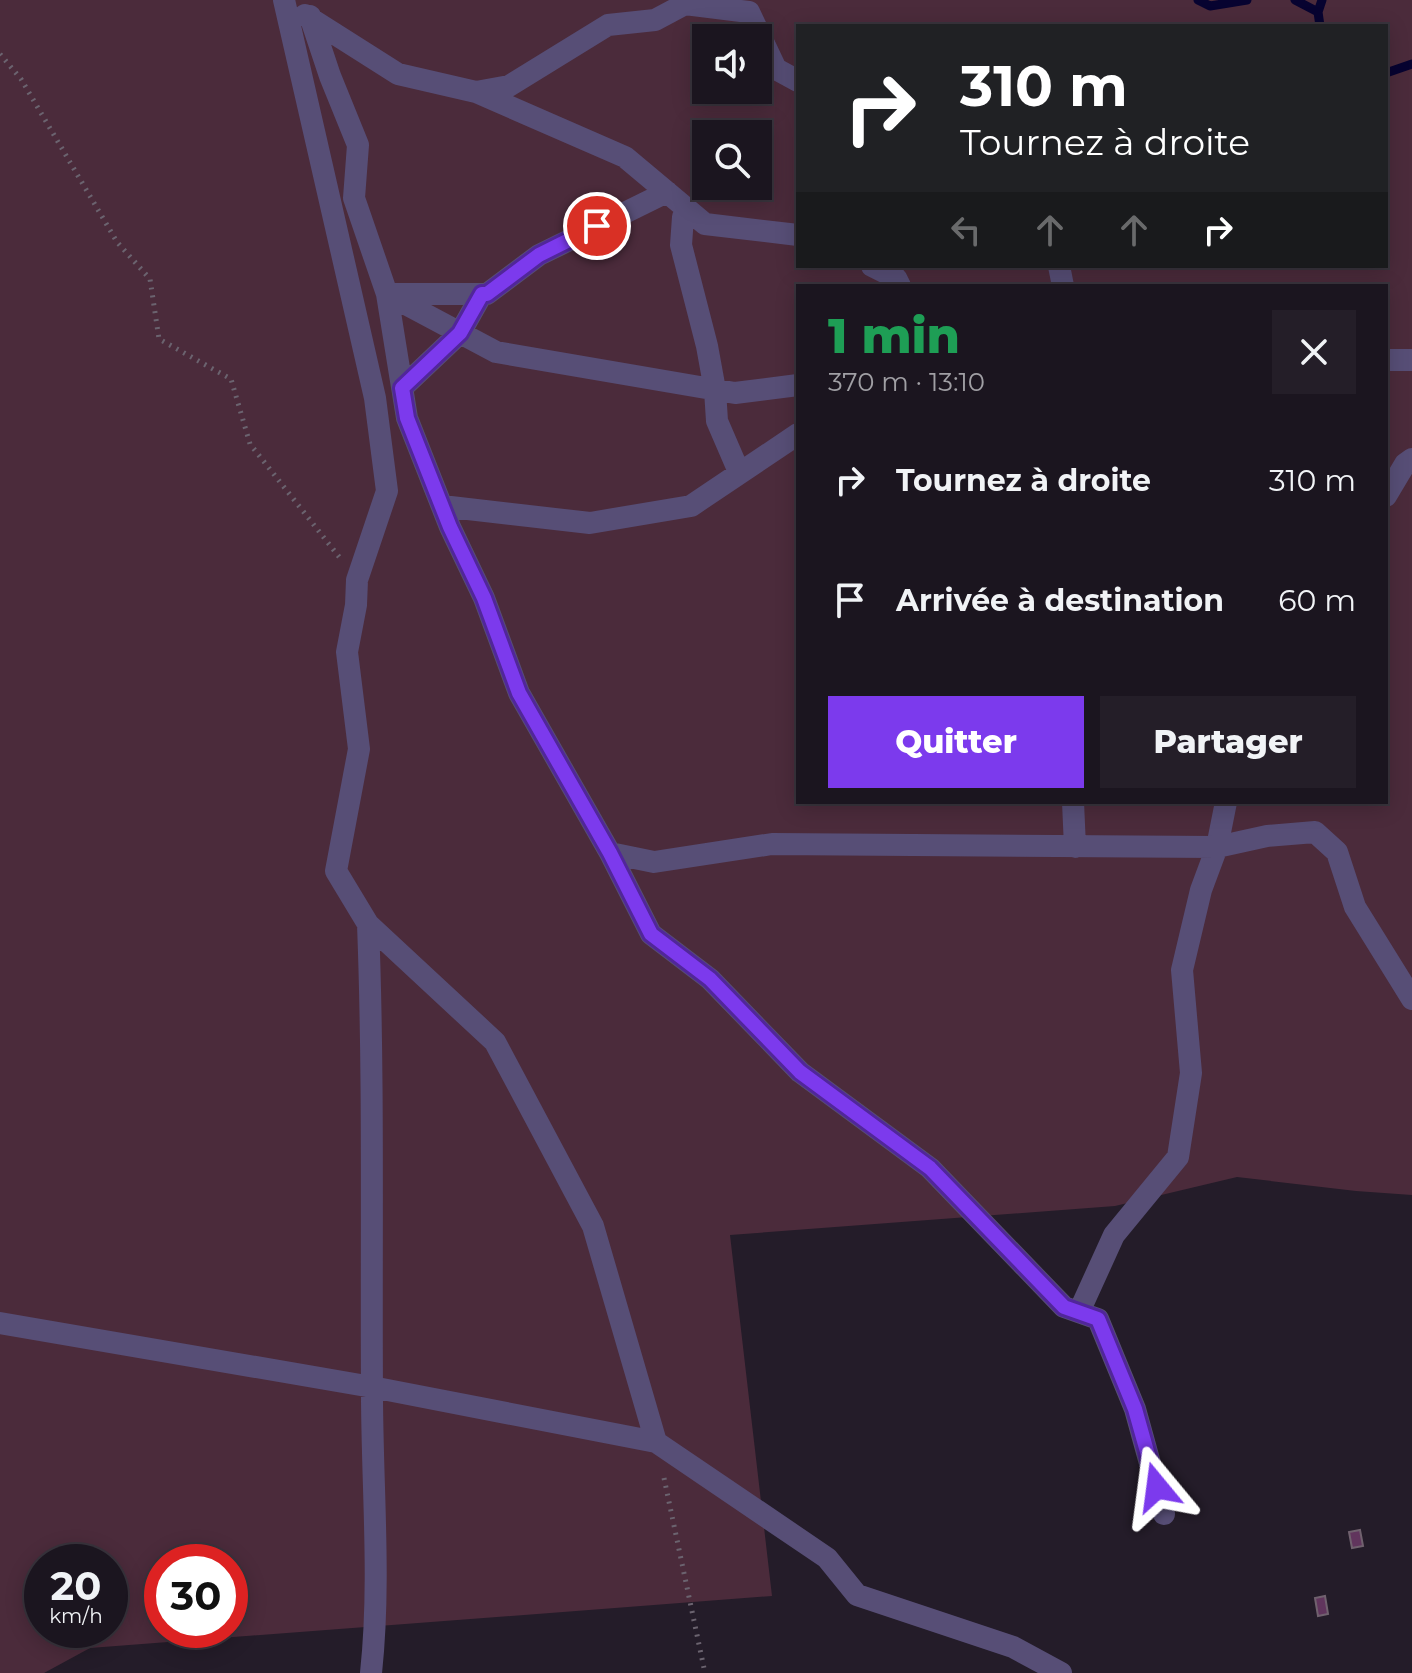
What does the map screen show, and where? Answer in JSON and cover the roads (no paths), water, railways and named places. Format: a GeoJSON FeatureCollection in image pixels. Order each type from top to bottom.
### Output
{"type":"FeatureCollection","features":[{"type":"Feature","properties":{"kind":"street"},"geometry":{"type":"LineString","coordinates":[[285,4],[310,16],[398,74],[476,92],[625,157],[705,224],[796,235]]}},
{"type":"Feature","properties":{"kind":"street"},"geometry":{"type":"LineString","coordinates":[[285,4],[375,398],[387,491],[357,580],[356,605],[347,652],[359,749],[336,871],[368,924],[495,1042],[593,1226],[656,1442]]}},
{"type":"Feature","properties":{"kind":"street"},"geometry":{"type":"LineString","coordinates":[[476,92],[509,86],[608,25],[655,20],[685,4],[749,12],[776,69],[796,80]]}},
{"type":"Feature","properties":{"kind":"street"},"geometry":{"type":"LineString","coordinates":[[310,16],[358,145],[354,198],[387,294],[407,418],[442,506],[484,598],[519,693],[610,853],[651,934],[710,979],[800,1072],[930,1168],[1064,1307],[1098,1319],[1135,1409],[1164,1514]]}},
{"type":"Feature","properties":{"kind":"street"},"geometry":{"type":"LineString","coordinates":[[387,294],[487,294],[539,255],[667,192]]}},
{"type":"Feature","properties":{"kind":"street"},"geometry":{"type":"LineString","coordinates":[[688,210],[683,217],[681,245],[707,346],[717,421],[739,472]]}},
{"type":"Feature","properties":{"kind":"street"},"geometry":{"type":"LineString","coordinates":[[876,268],[896,278],[899,284]]}},
{"type":"Feature","properties":{"kind":"street"},"geometry":{"type":"LineString","coordinates":[[387,294],[496,352],[735,393],[796,385]]}},
{"type":"Feature","properties":{"kind":"street"},"geometry":{"type":"LineString","coordinates":[[402,388],[460,333],[482,294]]}},
{"type":"Feature","properties":{"kind":"street"},"geometry":{"type":"LineString","coordinates":[[1388,360],[1412,360]]}},
{"type":"Feature","properties":{"kind":"street"},"geometry":{"type":"LineString","coordinates":[[442,506],[590,523],[691,506],[796,435]]}},
{"type":"Feature","properties":{"kind":"street"},"geometry":{"type":"LineString","coordinates":[[1388,493],[1405,464],[1412,459]]}},
{"type":"Feature","properties":{"kind":"street"},"geometry":{"type":"LineString","coordinates":[[1073,804],[1075,847]]}},
{"type":"Feature","properties":{"kind":"street"},"geometry":{"type":"LineString","coordinates":[[1079,1312],[1114,1235],[1178,1157],[1191,1073],[1182,970],[1201,890],[1217,847],[1226,804]]}},
{"type":"Feature","properties":{"kind":"street"},"geometry":{"type":"LineString","coordinates":[[610,853],[654,862],[772,844],[1217,847],[1267,836],[1315,832],[1337,852],[1355,907],[1412,999]]}},
{"type":"Feature","properties":{"kind":"street"},"geometry":{"type":"LineString","coordinates":[[368,924],[377,1618],[371,1673]]}},
{"type":"Feature","properties":{"kind":"street"},"geometry":{"type":"LineString","coordinates":[[0,1323],[372,1387],[656,1442],[827,1558],[857,1595],[1013,1647],[1061,1673]]}},
{"type":"Feature","properties":{"kind":"waterway"},"geometry":{"type":"LineString","coordinates":[[1198,0],[1210,6],[1247,0]]}},
{"type":"Feature","properties":{"kind":"waterway"},"geometry":{"type":"LineString","coordinates":[[1295,0],[1318,12]]}},
{"type":"Feature","properties":{"kind":"waterway"},"geometry":{"type":"LineString","coordinates":[[1320,24],[1318,12],[1322,0]]}},
{"type":"Feature","properties":{"kind":"waterway"},"geometry":{"type":"LineString","coordinates":[[1388,72],[1412,64]]}}]}
